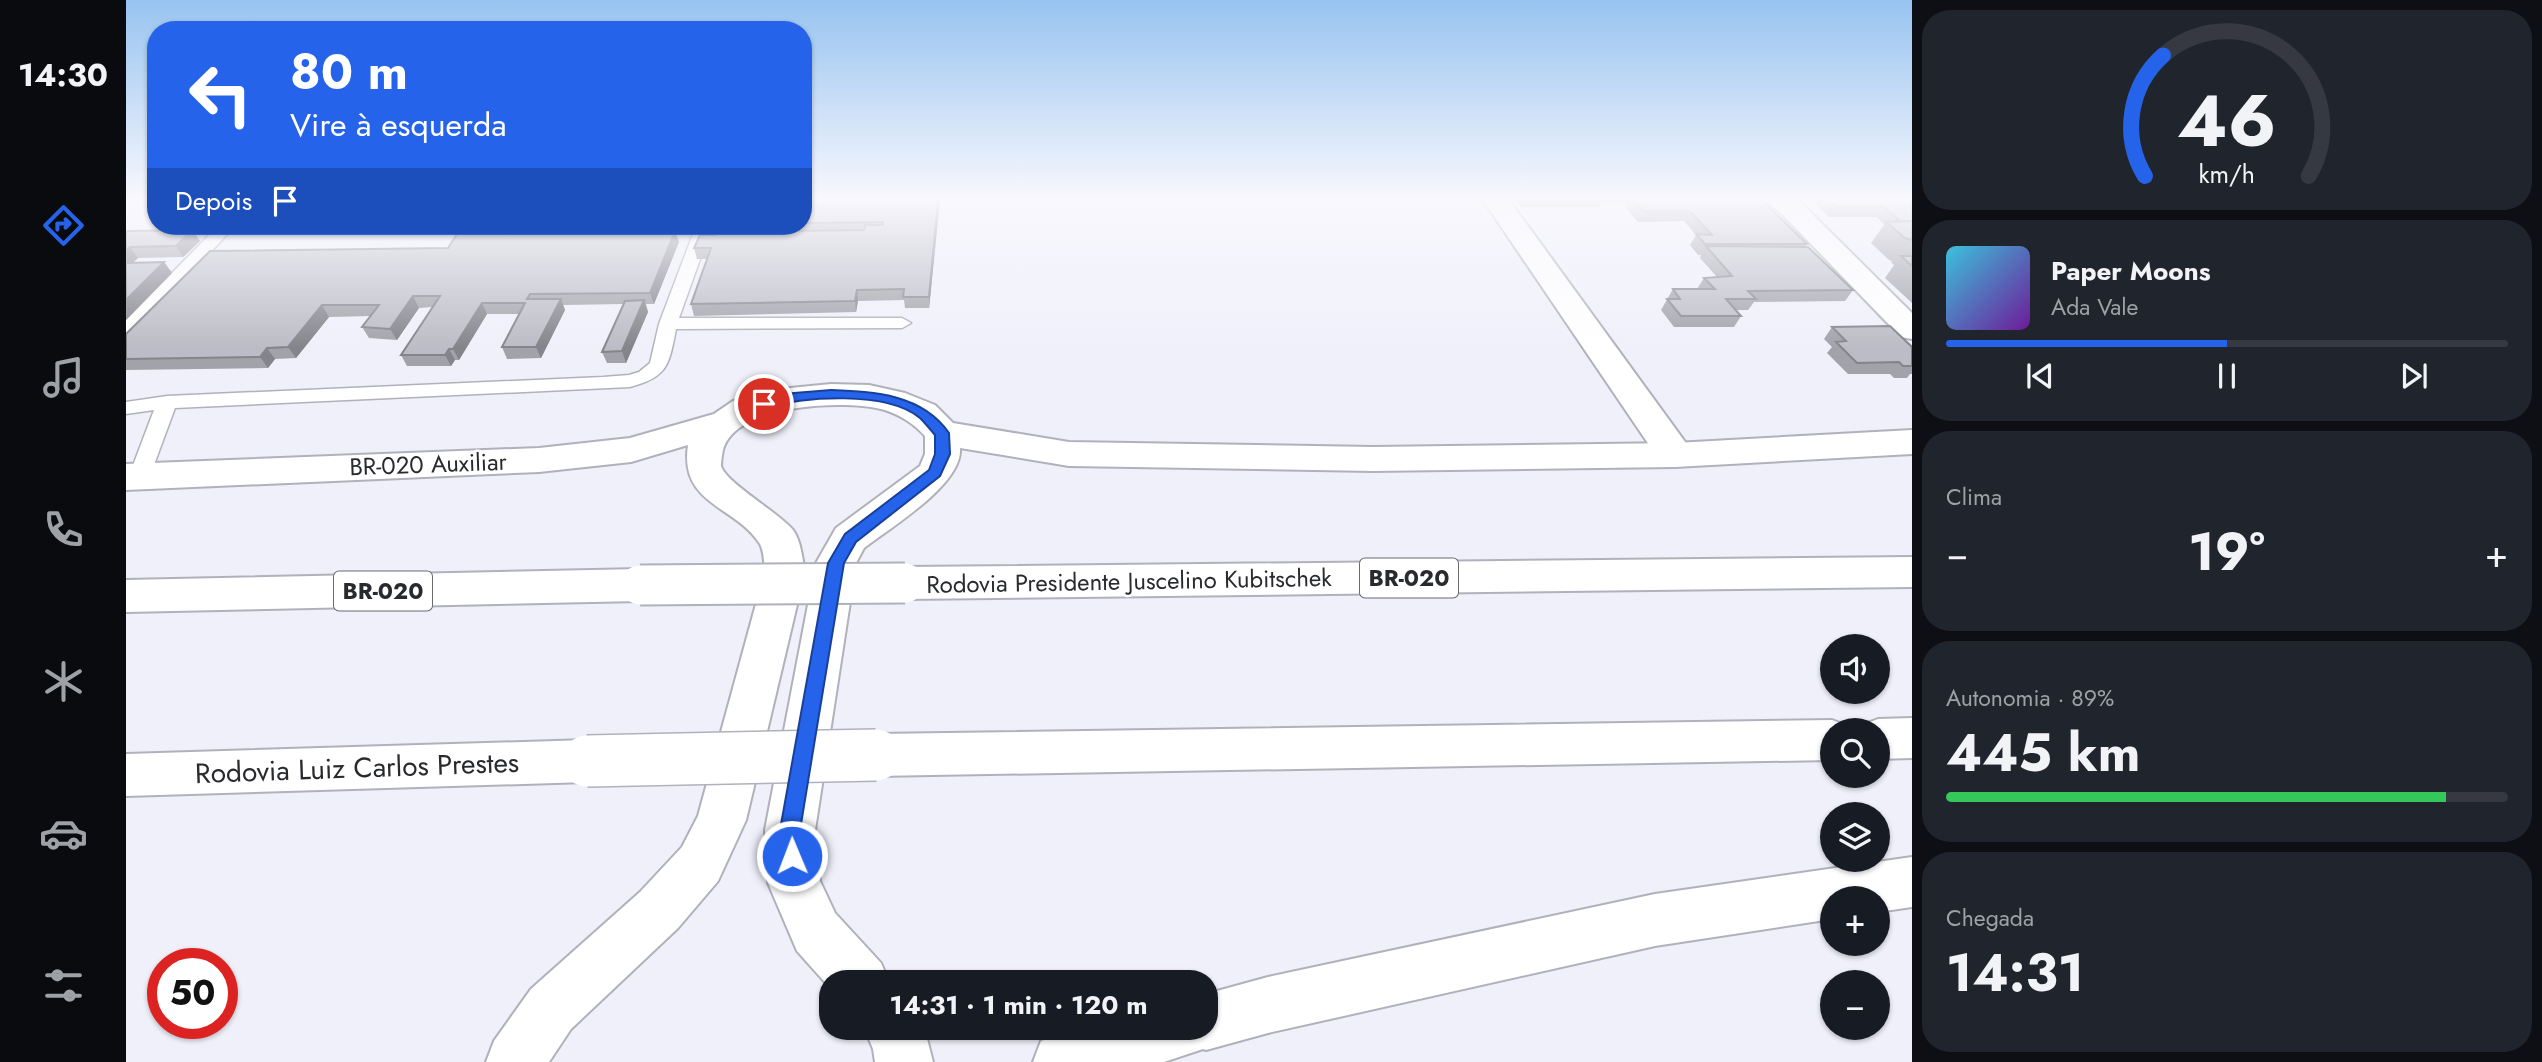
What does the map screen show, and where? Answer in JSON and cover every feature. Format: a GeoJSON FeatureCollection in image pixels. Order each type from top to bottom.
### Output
{"type":"FeatureCollection","features":[{"type":"Feature","properties":{"kind":"main road"},"geometry":{"type":"LineString","coordinates":[[1531,250],[1675,455]]}},
{"type":"Feature","properties":{"kind":"main road"},"geometry":{"type":"LineString","coordinates":[[1832,250],[1912,330]]}},
{"type":"Feature","properties":{"kind":"main road"},"geometry":{"type":"LineString","coordinates":[[515,1062],[551,1009],[659,909],[700,864],[721,820],[785,571],[779,540],[750,512],[715,487],[703,465],[706,444],[726,422],[745,409],[782,398],[869,396],[893,401],[923,413],[942,433],[1069,454],[1373,459],[1675,455],[1912,442]]}},
{"type":"Feature","properties":{"kind":"main road","name":"BR-020 Auxiliar"},"geometry":{"type":"LineString","coordinates":[[133,476],[539,460],[631,450],[726,422]]}},
{"type":"Feature","properties":{"kind":"main road"},"geometry":{"type":"LineString","coordinates":[[851,970],[816,932],[794,883],[790,830],[836,563],[850,538],[935,473],[943,454],[942,433]]}},
{"type":"Feature","properties":{"kind":"main road","name":"Rodovia Presidente Juscelino Kubitschek"},"geometry":{"type":"LineString","coordinates":[[126,596],[639,585],[1912,572]]}},
{"type":"Feature","properties":{"kind":"main road"},"geometry":{"type":"LineString","coordinates":[[1890,739],[1912,738]]}},
{"type":"Feature","properties":{"kind":"main road","name":"Rodovia Luiz Carlos Prestes"},"geometry":{"type":"LineString","coordinates":[[126,775],[876,755],[1820,740]]}},
{"type":"Feature","properties":{"kind":"main road"},"geometry":{"type":"LineString","coordinates":[[1218,1019],[1268,1004],[1655,920],[1912,882]]}},
{"type":"Feature","properties":{"kind":"main road"},"geometry":{"type":"LineString","coordinates":[[900,1040],[904,1062]]}},
{"type":"Feature","properties":{"kind":"main road"},"geometry":{"type":"LineString","coordinates":[[1062,1062],[1140,1040]]}},
{"type":"Feature","properties":{"kind":"lane"},"geometry":{"type":"LineString","coordinates":[[126,331],[204,250]]}},
{"type":"Feature","properties":{"kind":"lane"},"geometry":{"type":"LineString","coordinates":[[126,408],[167,402],[630,381],[646,376],[659,365],[668,324],[695,250]]}},
{"type":"Feature","properties":{"kind":"lane"},"geometry":{"type":"LineString","coordinates":[[668,324],[902,323]]}},
{"type":"Feature","properties":{"kind":"lane"},"geometry":{"type":"LineString","coordinates":[[133,476],[167,402]]}},
{"type":"Feature","properties":{"kind":"building"},"geometry":{"type":"Polygon","coordinates":[[[668,250],[650,293],[530,294],[527,299],[561,299],[536,347],[502,347],[525,303],[482,303],[453,349],[449,349],[445,355],[401,355],[440,296],[413,296],[390,329],[362,327],[379,305],[322,305],[288,347],[267,348],[260,357],[126,359],[126,334],[210,251],[668,250]]]}},
{"type":"Feature","properties":{"kind":"building"},"geometry":{"type":"Polygon","coordinates":[[[710,250],[933,250],[929,297],[903,297],[904,289],[857,290],[855,301],[691,304],[710,250]]]}},
{"type":"Feature","properties":{"kind":"building"},"geometry":{"type":"Polygon","coordinates":[[[1709,250],[1811,250],[1853,290],[1748,291],[1756,299],[1726,299],[1741,316],[1681,316],[1667,299],[1680,299],[1673,289],[1715,289],[1704,278],[1732,276],[1709,250]]]}},
{"type":"Feature","properties":{"kind":"building"},"geometry":{"type":"Polygon","coordinates":[[[1901,256],[1912,256],[1912,266],[1901,256]]]}},
{"type":"Feature","properties":{"kind":"building"},"geometry":{"type":"Polygon","coordinates":[[[164,262],[126,300],[126,263],[164,262]]]}},
{"type":"Feature","properties":{"kind":"building"},"geometry":{"type":"Polygon","coordinates":[[[644,300],[622,351],[602,352],[625,301],[644,300]]]}},
{"type":"Feature","properties":{"kind":"building"},"geometry":{"type":"Polygon","coordinates":[[[1890,326],[1912,347],[1912,366],[1903,366],[1899,362],[1857,363],[1836,342],[1846,341],[1832,327],[1890,326]]]}},
{"type":"Feature","properties":{"kind":"route"},"geometry":{"type":"LineString","coordinates":[[764,404],[782,398],[869,396],[893,401],[923,413],[942,433],[943,454],[935,473],[850,538],[836,563],[790,830],[792,856]]}}]}
